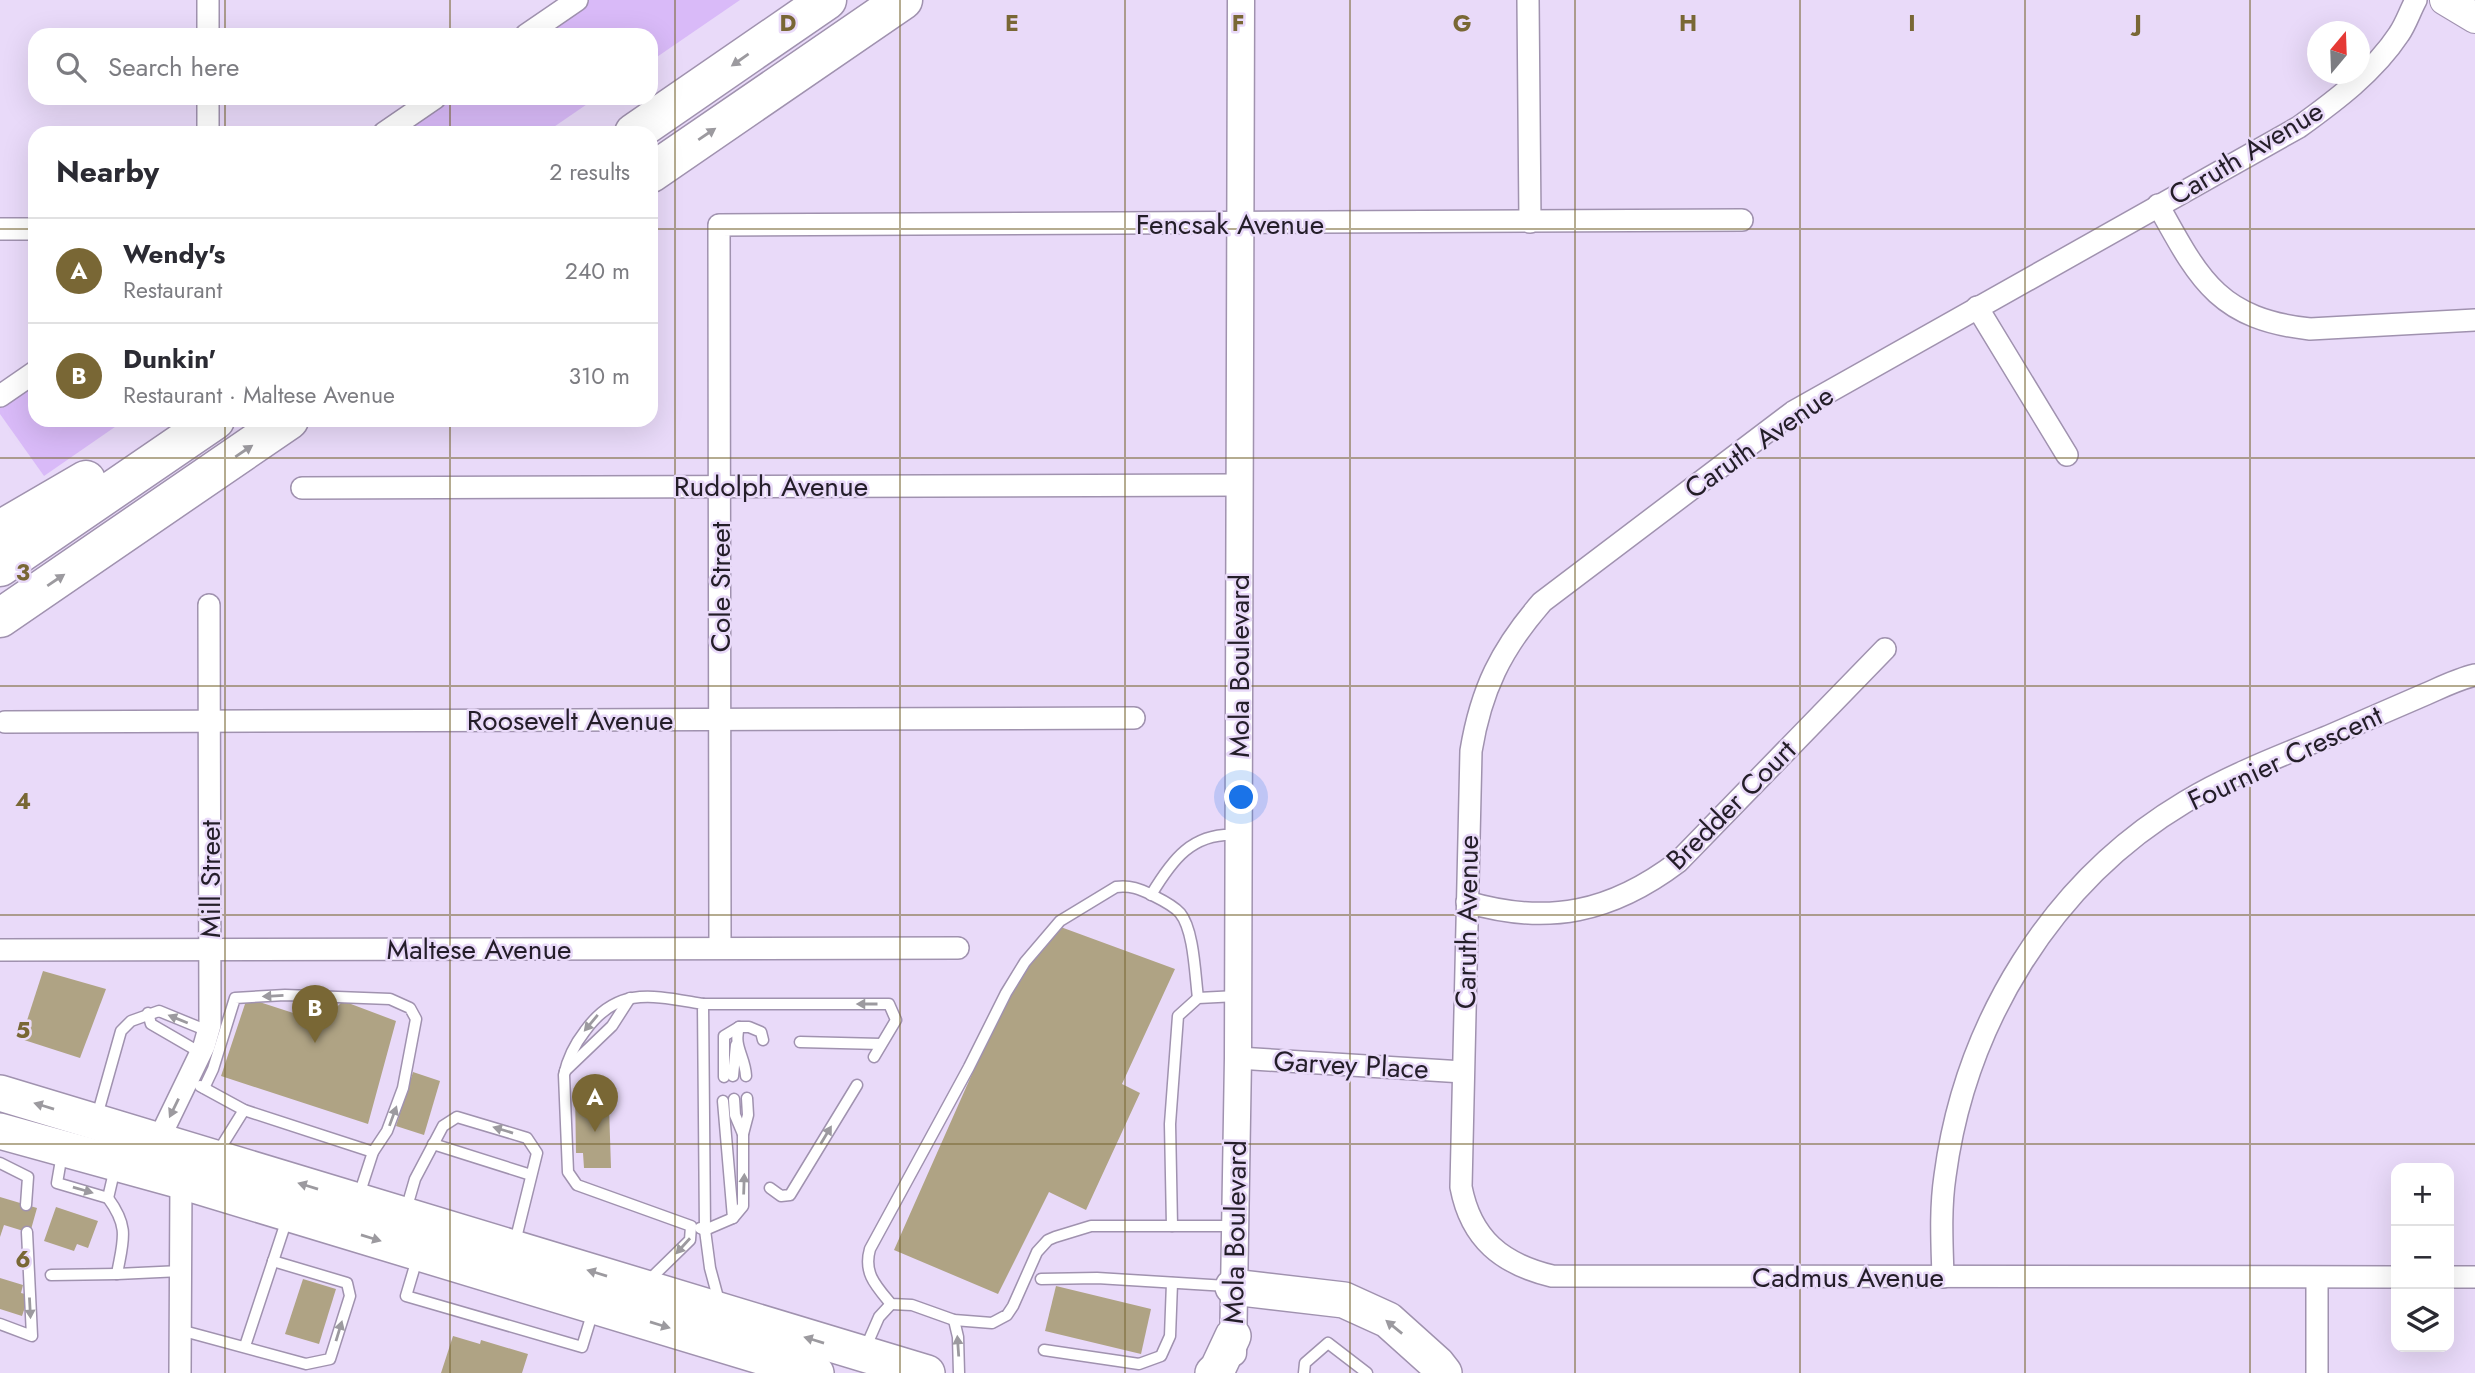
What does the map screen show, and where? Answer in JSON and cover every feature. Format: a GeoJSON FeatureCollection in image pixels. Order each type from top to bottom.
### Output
{"type":"FeatureCollection","features":[{"type":"Feature","properties":{"kind":"highway"},"geometry":{"type":"LineString","coordinates":[[644,126],[827,0]]}},
{"type":"Feature","properties":{"kind":"highway"},"geometry":{"type":"LineString","coordinates":[[658,168],[903,0]]}},
{"type":"Feature","properties":{"kind":"highway"},"geometry":{"type":"LineString","coordinates":[[0,530],[179,427]]}},
{"type":"Feature","properties":{"kind":"highway"},"geometry":{"type":"LineString","coordinates":[[0,567],[205,427]]}},
{"type":"Feature","properties":{"kind":"highway"},"geometry":{"type":"LineString","coordinates":[[0,618],[279,427]]}},
{"type":"Feature","properties":{"kind":"highway"},"geometry":{"type":"LineString","coordinates":[[0,1093],[927,1373]]}},
{"type":"Feature","properties":{"kind":"highway"},"geometry":{"type":"LineString","coordinates":[[0,1131],[289,1213],[800,1371]]}},
{"type":"Feature","properties":{"kind":"highway"},"geometry":{"type":"LineString","coordinates":[[1233,1287],[1344,1300],[1388,1320],[1444,1373]]}},
{"type":"Feature","properties":{"kind":"highway"},"geometry":{"type":"LineString","coordinates":[[1213,1373],[1233,1336]]}},
{"type":"Feature","properties":{"kind":"main road"},"geometry":{"type":"LineString","coordinates":[[2445,0],[2475,18]]}},
{"type":"Feature","properties":{"kind":"street"},"geometry":{"type":"LineString","coordinates":[[208,0],[208,28]]}},
{"type":"Feature","properties":{"kind":"street"},"geometry":{"type":"LineString","coordinates":[[536,28],[577,0]]}},
{"type":"Feature","properties":{"kind":"street","name":"Mola Boulevard"},"geometry":{"type":"LineString","coordinates":[[1233,1373],[1238,1058],[1241,0]]}},
{"type":"Feature","properties":{"kind":"street"},"geometry":{"type":"LineString","coordinates":[[1528,0],[1530,222]]}},
{"type":"Feature","properties":{"kind":"street","name":"Caruth Avenue"},"geometry":{"type":"LineString","coordinates":[[1463,1072],[1471,751],[1476,719],[1486,687],[1503,653],[1521,626],[1542,602],[1793,412],[2299,127],[2335,100],[2369,69],[2398,35],[2416,0]]}},
{"type":"Feature","properties":{"kind":"street"},"geometry":{"type":"LineString","coordinates":[[208,105],[208,126]]}},
{"type":"Feature","properties":{"kind":"street"},"geometry":{"type":"LineString","coordinates":[[394,126],[425,105]]}},
{"type":"Feature","properties":{"kind":"street"},"geometry":{"type":"LineString","coordinates":[[2158,205],[2192,266],[2210,288],[2234,307],[2260,319],[2284,327],[2310,329],[2475,320]]}},
{"type":"Feature","properties":{"kind":"street","name":"Fencsak Avenue"},"geometry":{"type":"LineString","coordinates":[[719,225],[1742,220]]}},
{"type":"Feature","properties":{"kind":"street","name":"Cole Street"},"geometry":{"type":"LineString","coordinates":[[719,225],[720,948]]}},
{"type":"Feature","properties":{"kind":"street"},"geometry":{"type":"LineString","coordinates":[[0,229],[28,229]]}},
{"type":"Feature","properties":{"kind":"street"},"geometry":{"type":"LineString","coordinates":[[1977,307],[2067,455]]}},
{"type":"Feature","properties":{"kind":"street"},"geometry":{"type":"LineString","coordinates":[[0,396],[28,377]]}},
{"type":"Feature","properties":{"kind":"street","name":"Rudolph Avenue"},"geometry":{"type":"LineString","coordinates":[[302,488],[1239,485]]}},
{"type":"Feature","properties":{"kind":"street","name":"Mill Street"},"geometry":{"type":"LineString","coordinates":[[158,1141],[196,1084],[201,1053],[210,1025],[209,605]]}},
{"type":"Feature","properties":{"kind":"street","name":"Bredder Court"},"geometry":{"type":"LineString","coordinates":[[1467,902],[1524,914],[1554,914],[1587,909],[1619,899],[1652,882],[1678,862],[1885,649]]}},
{"type":"Feature","properties":{"kind":"street","name":"Fournier Crescent"},"geometry":{"type":"LineString","coordinates":[[1943,1277],[1941,1222],[1944,1178],[1953,1126],[1965,1083],[1983,1033],[2007,986],[2035,941],[2068,899],[2140,833],[2195,797],[2230,778],[2475,675]]}},
{"type":"Feature","properties":{"kind":"street","name":"Roosevelt Avenue"},"geometry":{"type":"LineString","coordinates":[[5,722],[1134,718]]}},
{"type":"Feature","properties":{"kind":"street","name":"Maltese Avenue"},"geometry":{"type":"LineString","coordinates":[[0,950],[958,948]]}},
{"type":"Feature","properties":{"kind":"street","name":"Garvey Place"},"geometry":{"type":"LineString","coordinates":[[1238,1058],[1463,1072]]}},
{"type":"Feature","properties":{"kind":"street","name":"Cadmus Avenue"},"geometry":{"type":"LineString","coordinates":[[1463,1072],[1461,1187],[1473,1223],[1485,1240],[1502,1256],[1528,1270],[1552,1276],[2391,1277]]}},
{"type":"Feature","properties":{"kind":"street"},"geometry":{"type":"LineString","coordinates":[[180,1373],[181,1181]]}},
{"type":"Feature","properties":{"kind":"street"},"geometry":{"type":"LineString","coordinates":[[2454,1277],[2475,1277]]}},
{"type":"Feature","properties":{"kind":"street"},"geometry":{"type":"LineString","coordinates":[[2317,1278],[2317,1373]]}},
{"type":"Feature","properties":{"kind":"lane"},"geometry":{"type":"LineString","coordinates":[[1151,895],[1167,869],[1196,842],[1211,836],[1238,835]]}},
{"type":"Feature","properties":{"kind":"lane"},"geometry":{"type":"LineString","coordinates":[[891,1304],[869,1275],[867,1266],[870,1249],[969,1067],[1013,979],[1060,921],[1116,887],[1130,886],[1169,904],[1180,913],[1186,923],[1198,998]]}},
{"type":"Feature","properties":{"kind":"lane"},"geometry":{"type":"LineString","coordinates":[[210,998],[285,995],[390,999],[410,1008],[416,1019],[403,1088],[387,1131],[373,1152],[358,1201]]}},
{"type":"Feature","properties":{"kind":"lane"},"geometry":{"type":"LineString","coordinates":[[1172,1226],[1170,1124],[1178,1016],[1198,998],[1238,995]]}},
{"type":"Feature","properties":{"kind":"lane"},"geometry":{"type":"LineString","coordinates":[[747,1098],[748,1115],[743,1134],[743,1206],[733,1218],[705,1230],[587,1190],[577,1185],[568,1172],[567,1061],[589,1024],[609,1005],[630,998],[650,996],[703,1004],[889,1004],[896,1020],[874,1057]]}},
{"type":"Feature","properties":{"kind":"lane"},"geometry":{"type":"LineString","coordinates":[[235,998],[214,1069],[196,1084],[244,1110],[373,1152]]}},
{"type":"Feature","properties":{"kind":"lane"},"geometry":{"type":"LineString","coordinates":[[565,1071],[612,1026],[630,998]]}},
{"type":"Feature","properties":{"kind":"lane"},"geometry":{"type":"LineString","coordinates":[[703,1004],[705,1230],[710,1268],[721,1311]]}},
{"type":"Feature","properties":{"kind":"lane"},"geometry":{"type":"LineString","coordinates":[[95,1122],[121,1031],[131,1021],[159,1011],[208,1031]]}},
{"type":"Feature","properties":{"kind":"lane"},"geometry":{"type":"LineString","coordinates":[[148,1013],[152,1024],[201,1053]]}},
{"type":"Feature","properties":{"kind":"lane"},"geometry":{"type":"LineString","coordinates":[[739,1027],[728,1077],[724,1036],[739,1027],[749,1027],[761,1032],[763,1040]]}},
{"type":"Feature","properties":{"kind":"lane"},"geometry":{"type":"LineString","coordinates":[[800,1042],[881,1044]]}},
{"type":"Feature","properties":{"kind":"lane"},"geometry":{"type":"LineString","coordinates":[[736,1045],[745,1065],[746,1076]]}},
{"type":"Feature","properties":{"kind":"lane"},"geometry":{"type":"LineString","coordinates":[[770,1188],[780,1196],[790,1195],[857,1085]]}},
{"type":"Feature","properties":{"kind":"lane"},"geometry":{"type":"LineString","coordinates":[[733,1218],[729,1100],[743,1134]]}},
{"type":"Feature","properties":{"kind":"lane"},"geometry":{"type":"LineString","coordinates":[[214,1158],[244,1110]]}},
{"type":"Feature","properties":{"kind":"lane"},"geometry":{"type":"LineString","coordinates":[[405,1216],[415,1179],[433,1144],[443,1126],[457,1117],[527,1138],[537,1153],[513,1248]]}},
{"type":"Feature","properties":{"kind":"lane"},"geometry":{"type":"LineString","coordinates":[[433,1144],[531,1175]]}},
{"type":"Feature","properties":{"kind":"lane"},"geometry":{"type":"LineString","coordinates":[[63,1148],[57,1183],[108,1198],[121,1215],[124,1236],[117,1274]]}},
{"type":"Feature","properties":{"kind":"lane"},"geometry":{"type":"LineString","coordinates":[[108,1198],[116,1163]]}},
{"type":"Feature","properties":{"kind":"lane"},"geometry":{"type":"LineString","coordinates":[[0,1164],[28,1177],[26,1205]]}},
{"type":"Feature","properties":{"kind":"lane"},"geometry":{"type":"LineString","coordinates":[[245,1346],[289,1213]]}},
{"type":"Feature","properties":{"kind":"lane"},"geometry":{"type":"LineString","coordinates":[[642,1287],[691,1240],[691,1226]]}},
{"type":"Feature","properties":{"kind":"lane"},"geometry":{"type":"LineString","coordinates":[[891,1304],[912,1305],[954,1320],[992,1323],[1007,1315],[1037,1252],[1048,1240],[1091,1226],[1235,1226]]}},
{"type":"Feature","properties":{"kind":"lane"},"geometry":{"type":"LineString","coordinates":[[0,1324],[32,1336],[27,1232]]}},
{"type":"Feature","properties":{"kind":"lane"},"geometry":{"type":"LineString","coordinates":[[180,1330],[306,1364],[330,1359],[350,1296],[347,1283],[273,1261]]}},
{"type":"Feature","properties":{"kind":"lane"},"geometry":{"type":"LineString","coordinates":[[51,1275],[181,1272]]}},
{"type":"Feature","properties":{"kind":"lane"},"geometry":{"type":"LineString","coordinates":[[1041,1279],[1097,1278],[1233,1287]]}},
{"type":"Feature","properties":{"kind":"lane"},"geometry":{"type":"LineString","coordinates":[[1044,1350],[1139,1364],[1161,1356],[1170,1336],[1172,1283]]}},
{"type":"Feature","properties":{"kind":"lane"},"geometry":{"type":"LineString","coordinates":[[862,1354],[879,1317],[891,1304]]}},
{"type":"Feature","properties":{"kind":"lane"},"geometry":{"type":"LineString","coordinates":[[954,1320],[960,1373]]}},
{"type":"Feature","properties":{"kind":"lane"},"geometry":{"type":"LineString","coordinates":[[1304,1373],[1305,1363],[1328,1343],[1367,1373]]}},
{"type":"Feature","properties":{"kind":"shaded area"},"geometry":{"type":"Polygon","coordinates":[[[571,0],[740,0],[658,56],[658,28],[530,28],[571,0]]]}},
{"type":"Feature","properties":{"kind":"shaded area"},"geometry":{"type":"Polygon","coordinates":[[[419,105],[586,105],[555,126],[388,126],[419,105]]]}},
{"type":"Feature","properties":{"kind":"shaded area"},"geometry":{"type":"Polygon","coordinates":[[[28,374],[28,427],[115,427],[44,476],[0,414],[0,393],[28,374]]]}},
{"type":"Feature","properties":{"kind":"building"},"geometry":{"type":"Polygon","coordinates":[[[1058,926],[1175,969],[1122,1084],[1140,1093],[1086,1210],[1049,1192],[998,1294],[894,1250],[1011,986],[1058,926]]]}},
{"type":"Feature","properties":{"kind":"building"},"geometry":{"type":"Polygon","coordinates":[[[43,971],[106,989],[80,1058],[21,1039],[43,971]]]}},
{"type":"Feature","properties":{"kind":"building"},"geometry":{"type":"Polygon","coordinates":[[[247,998],[321,1022],[343,1001],[396,1021],[368,1124],[221,1076],[247,998]]]}},
{"type":"Feature","properties":{"kind":"building"},"geometry":{"type":"Polygon","coordinates":[[[413,1072],[440,1081],[424,1135],[396,1126],[413,1072]]]}},
{"type":"Feature","properties":{"kind":"building"},"geometry":{"type":"Polygon","coordinates":[[[575,1090],[598,1090],[598,1107],[609,1107],[611,1168],[584,1168],[583,1153],[576,1153],[575,1090]]]}},
{"type":"Feature","properties":{"kind":"building"},"geometry":{"type":"Polygon","coordinates":[[[0,1197],[37,1208],[30,1233],[4,1225],[0,1237],[0,1197]]]}},
{"type":"Feature","properties":{"kind":"building"},"geometry":{"type":"Polygon","coordinates":[[[56,1207],[98,1221],[88,1248],[77,1244],[74,1251],[44,1241],[56,1207]]]}},
{"type":"Feature","properties":{"kind":"building"},"geometry":{"type":"Polygon","coordinates":[[[0,1278],[23,1285],[21,1293],[29,1295],[22,1316],[0,1309],[0,1278]]]}},
{"type":"Feature","properties":{"kind":"building"},"geometry":{"type":"Polygon","coordinates":[[[303,1279],[336,1289],[319,1344],[285,1334],[303,1279]]]}},
{"type":"Feature","properties":{"kind":"building"},"geometry":{"type":"Polygon","coordinates":[[[1056,1286],[1151,1309],[1141,1354],[1045,1331],[1056,1286]]]}},
{"type":"Feature","properties":{"kind":"building"},"geometry":{"type":"Polygon","coordinates":[[[453,1336],[480,1344],[481,1340],[528,1354],[522,1373],[441,1373],[453,1336]]]}},
{"type":"Feature","properties":{"kind":"place","name":"Dunkin'"},"geometry":{"type":"Point","coordinates":[315,1043]}},
{"type":"Feature","properties":{"kind":"place","name":"Wendy's"},"geometry":{"type":"Point","coordinates":[595,1132]}}]}
